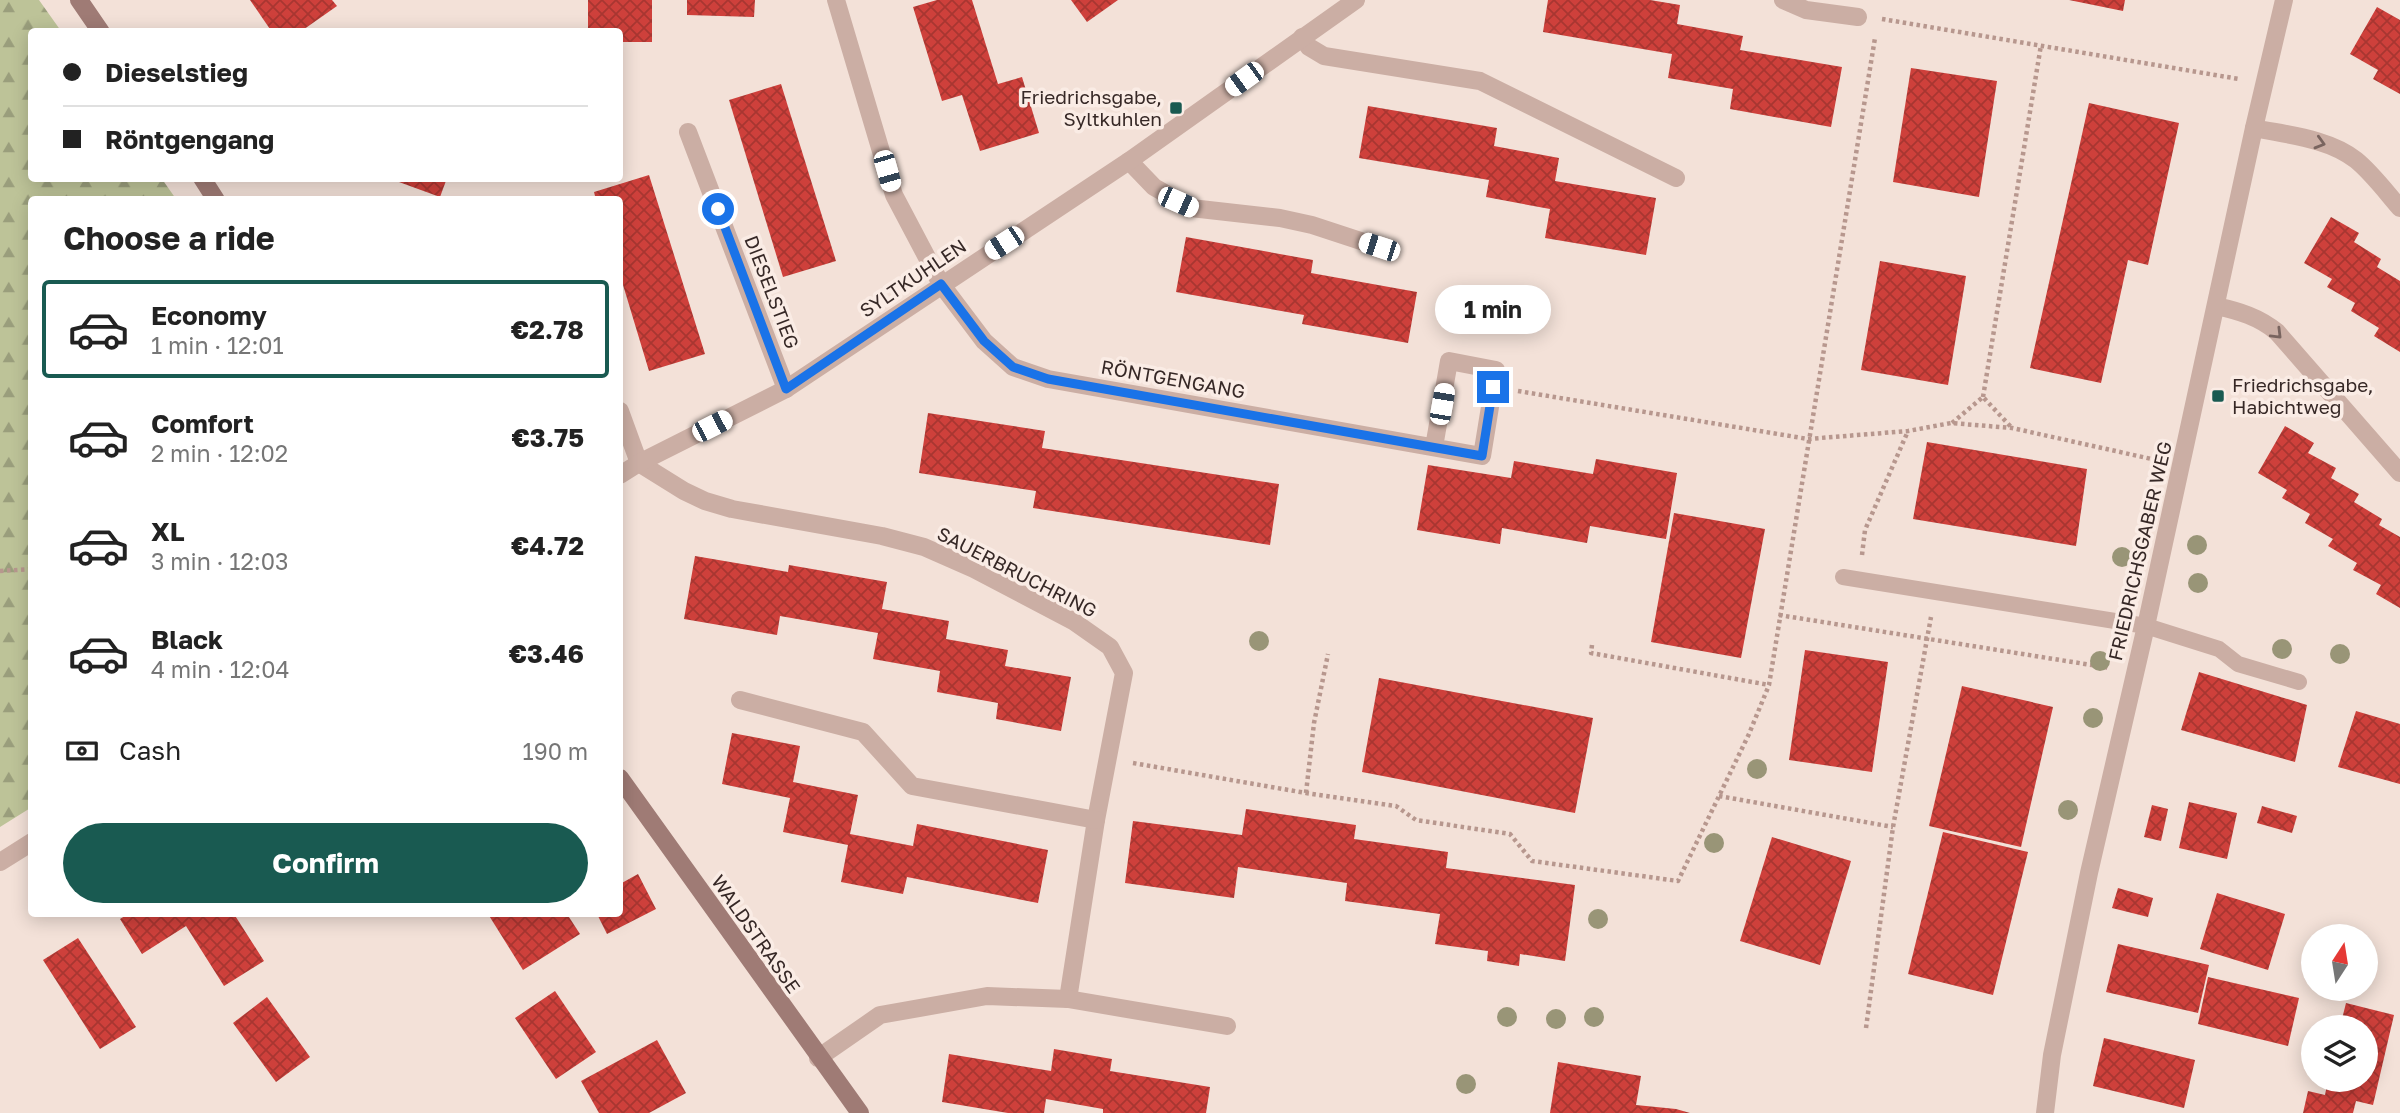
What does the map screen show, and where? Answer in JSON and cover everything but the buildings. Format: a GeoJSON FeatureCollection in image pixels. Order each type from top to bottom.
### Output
{"type":"FeatureCollection","features":[{"type":"Feature","properties":{"kind":"street"},"geometry":{"type":"LineString","coordinates":[[79,0],[97,28]]}},
{"type":"Feature","properties":{"kind":"street","name":"RÖNTGENGANG"},"geometry":{"type":"LineString","coordinates":[[836,0],[894,195],[941,284],[984,341],[1013,367],[1036,375],[1482,456],[1493,387]]}},
{"type":"Feature","properties":{"kind":"street","name":"SYLTKUHLEN"},"geometry":{"type":"LineString","coordinates":[[623,473],[786,389],[1129,161],[1356,0]]}},
{"type":"Feature","properties":{"kind":"street"},"geometry":{"type":"LineString","coordinates":[[1783,0],[1806,10],[1858,17]]}},
{"type":"Feature","properties":{"kind":"street","name":"FRIEDRICHSGABER WEG"},"geometry":{"type":"LineString","coordinates":[[2045,1113],[2060,1015],[2089,873],[2284,0]]}},
{"type":"Feature","properties":{"kind":"street"},"geometry":{"type":"LineString","coordinates":[[1302,37],[1309,47],[1324,55],[1480,81],[1676,178]]}},
{"type":"Feature","properties":{"kind":"street"},"geometry":{"type":"LineString","coordinates":[[2254,128],[2316,141],[2346,153],[2357,161],[2400,208]]}},
{"type":"Feature","properties":{"kind":"street","name":"DIESELSTIEG"},"geometry":{"type":"LineString","coordinates":[[688,132],[786,389]]}},
{"type":"Feature","properties":{"kind":"street"},"geometry":{"type":"LineString","coordinates":[[1129,161],[1154,187],[1191,208],[1280,218],[1312,225],[1379,247]]}},
{"type":"Feature","properties":{"kind":"street"},"geometry":{"type":"LineString","coordinates":[[2216,306],[2258,319],[2277,332],[2400,474]]}},
{"type":"Feature","properties":{"kind":"street"},"geometry":{"type":"LineString","coordinates":[[1434,447],[1449,361],[1496,370],[1493,387]]}},
{"type":"Feature","properties":{"kind":"street"},"geometry":{"type":"LineString","coordinates":[[623,419],[639,463]]}},
{"type":"Feature","properties":{"kind":"street","name":"SAUERBRUCHRING"},"geometry":{"type":"LineString","coordinates":[[639,463],[658,477],[705,501],[732,509],[881,536],[924,547],[974,569],[1073,621],[1110,647],[1124,673],[1096,820],[1068,999]]}},
{"type":"Feature","properties":{"kind":"street"},"geometry":{"type":"LineString","coordinates":[[740,700],[863,732],[912,786],[1096,820]]}},
{"type":"Feature","properties":{"kind":"street","name":"WALDSTRASSE"},"geometry":{"type":"LineString","coordinates":[[623,782],[818,1058],[860,1113]]}},
{"type":"Feature","properties":{"kind":"street"},"geometry":{"type":"LineString","coordinates":[[0,862],[28,844]]}},
{"type":"Feature","properties":{"kind":"street"},"geometry":{"type":"LineString","coordinates":[[818,1058],[880,1015],[988,996],[1068,999],[1227,1026]]}},
{"type":"Feature","properties":{"kind":"lane"},"geometry":{"type":"LineString","coordinates":[[1851,579],[2146,626],[2219,649],[2238,664],[2299,682]]}},
{"type":"Feature","properties":{"kind":"path"},"geometry":{"type":"LineString","coordinates":[[1858,17],[1878,18],[2264,83]]}},
{"type":"Feature","properties":{"kind":"path"},"geometry":{"type":"LineString","coordinates":[[1108,758],[1396,806],[1416,820],[1510,834],[1532,861],[1678,881],[1769,685],[1878,18]]}},
{"type":"Feature","properties":{"kind":"path"},"geometry":{"type":"LineString","coordinates":[[1951,424],[1983,397],[2040,45]]}},
{"type":"Feature","properties":{"kind":"path"},"geometry":{"type":"LineString","coordinates":[[1493,387],[1808,439],[1908,431],[1951,424],[2012,428],[2181,466]]}},
{"type":"Feature","properties":{"kind":"path"},"geometry":{"type":"LineString","coordinates":[[1983,397],[2012,428]]}},
{"type":"Feature","properties":{"kind":"path"},"geometry":{"type":"LineString","coordinates":[[1851,579],[1865,530],[1908,431]]}},
{"type":"Feature","properties":{"kind":"path"},"geometry":{"type":"LineString","coordinates":[[0,571],[28,569]]}},
{"type":"Feature","properties":{"kind":"path"},"geometry":{"type":"LineString","coordinates":[[1780,615],[2135,672]]}},
{"type":"Feature","properties":{"kind":"path"},"geometry":{"type":"LineString","coordinates":[[1866,1028],[1893,827],[1927,640]]}},
{"type":"Feature","properties":{"kind":"path"},"geometry":{"type":"LineString","coordinates":[[1592,645],[1591,653],[1769,685]]}},
{"type":"Feature","properties":{"kind":"path"},"geometry":{"type":"LineString","coordinates":[[1307,793],[1314,723],[1328,654]]}},
{"type":"Feature","properties":{"kind":"path"},"geometry":{"type":"LineString","coordinates":[[1719,796],[1893,827]]}},
{"type":"Feature","properties":{"kind":"green space"},"geometry":{"type":"Polygon","coordinates":[[[0,0],[39,0],[59,28],[28,28],[28,182],[164,182],[174,196],[28,196],[28,810],[0,827],[0,0]]]}},
{"type":"Feature","properties":{"kind":"place","name":"Friedrichsgabe, Syltkuhlen"},"geometry":{"type":"Point","coordinates":[1176,108]}},
{"type":"Feature","properties":{"kind":"place","name":"Friedrichsgabe, Habichtweg"},"geometry":{"type":"Point","coordinates":[2218,396]}},
{"type":"Feature","properties":{"kind":"route"},"geometry":{"type":"LineString","coordinates":[[718,209],[786,389],[941,284],[984,341],[1013,367],[1048,379],[1482,456],[1493,387]]}}]}
